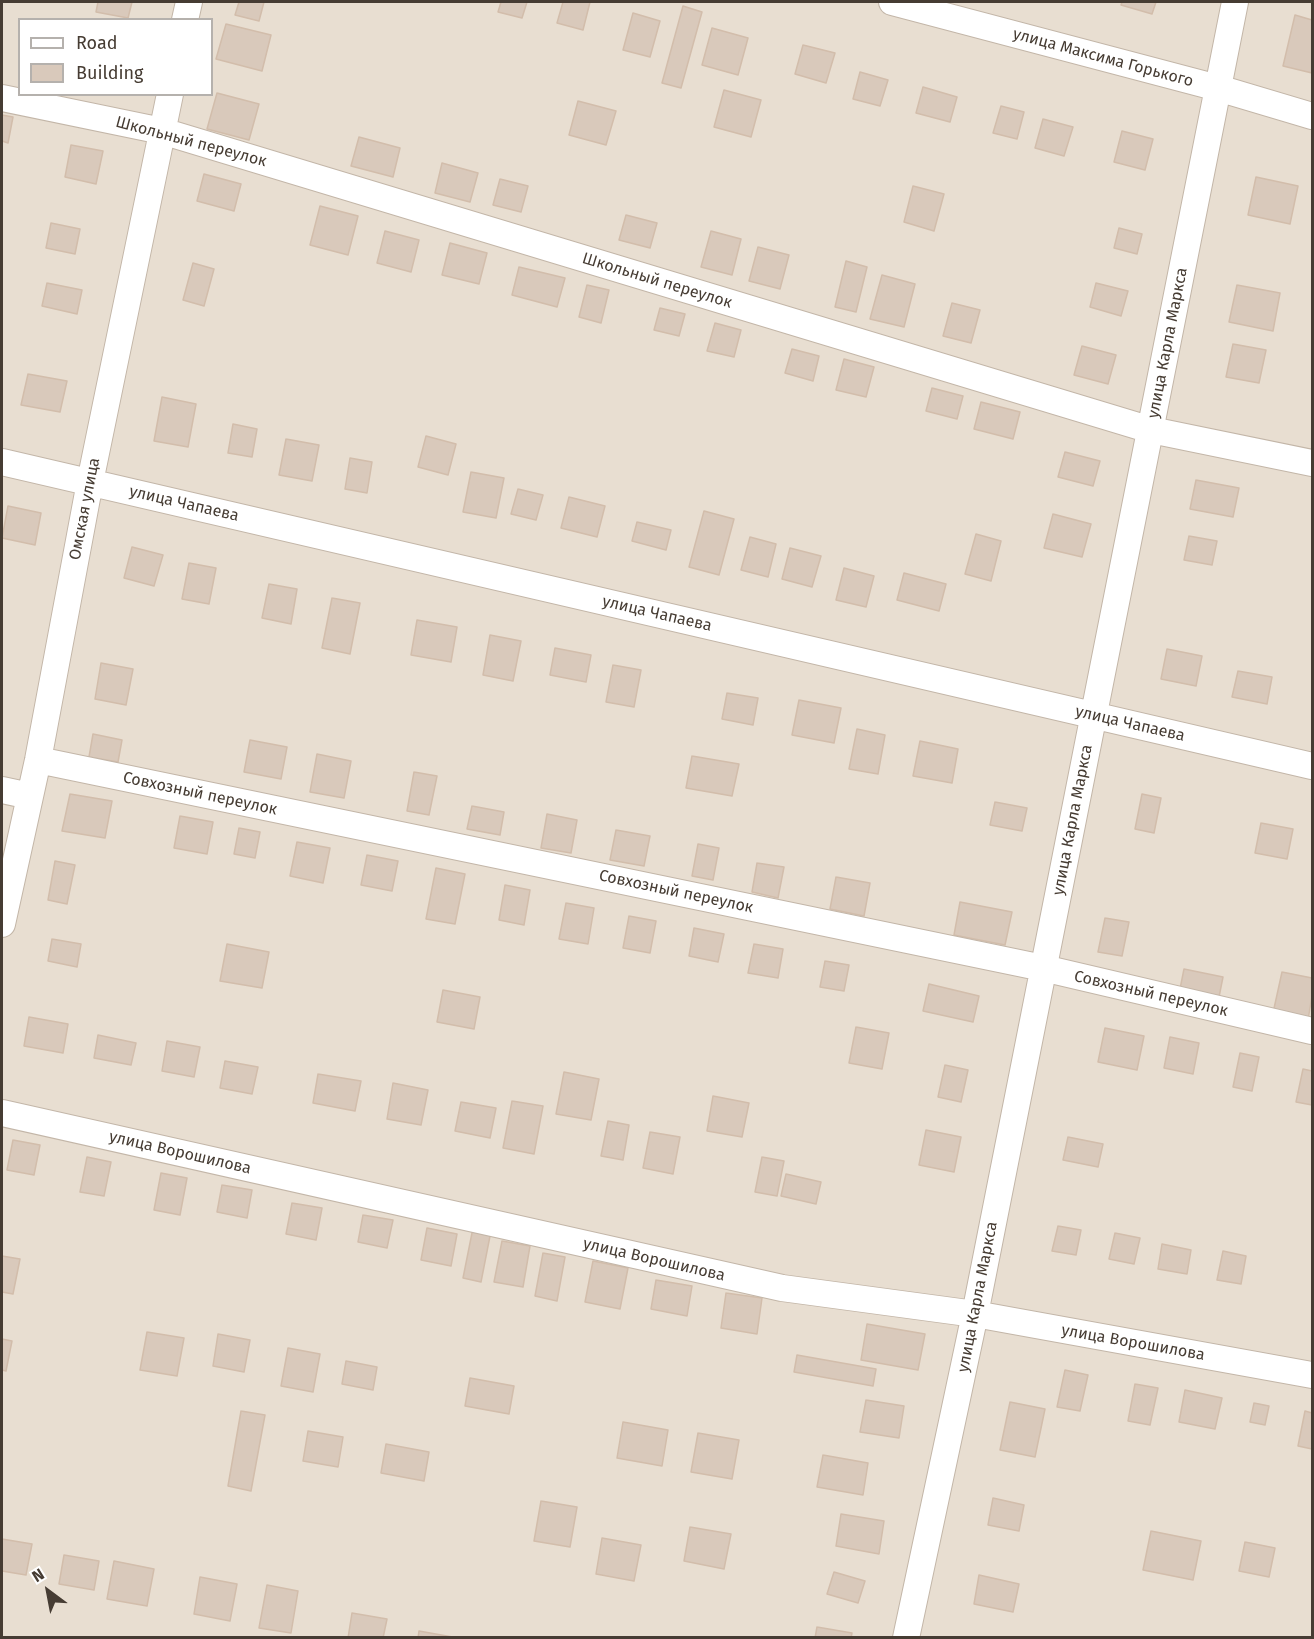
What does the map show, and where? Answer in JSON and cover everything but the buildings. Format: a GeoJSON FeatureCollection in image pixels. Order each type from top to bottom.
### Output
{"type":"FeatureCollection","features":[{"type":"Feature","properties":{"kind":"street"},"geometry":{"type":"LineString","coordinates":[[185,18],[189,2]]}},
{"type":"Feature","properties":{"kind":"street","name":"улица Максима Горького"},"geometry":{"type":"LineString","coordinates":[[892,2],[1218,88],[1312,116]]}},
{"type":"Feature","properties":{"kind":"street","name":"улица Карла Маркса"},"geometry":{"type":"LineString","coordinates":[[906,1638],[975,1314],[1235,2]]}},
{"type":"Feature","properties":{"kind":"street","name":"Омская улица"},"geometry":{"type":"LineString","coordinates":[[2,924],[38,760],[90,482],[170,96]]}},
{"type":"Feature","properties":{"kind":"street","name":"Школьный переулок"},"geometry":{"type":"LineString","coordinates":[[2,98],[162,131],[1151,430],[1312,463]]}},
{"type":"Feature","properties":{"kind":"street","name":"улица Чапаева"},"geometry":{"type":"LineString","coordinates":[[2,462],[1312,766]]}},
{"type":"Feature","properties":{"kind":"street","name":"Совхозный переулок"},"geometry":{"type":"LineString","coordinates":[[38,760],[1043,968],[1312,1031]]}},
{"type":"Feature","properties":{"kind":"street"},"geometry":{"type":"LineString","coordinates":[[2,790],[30,796]]}},
{"type":"Feature","properties":{"kind":"street","name":"улица Ворошилова"},"geometry":{"type":"LineString","coordinates":[[2,1113],[782,1288],[975,1314],[1312,1375]]}},
{"type":"Feature","properties":{"kind":"shaded area"},"geometry":{"type":"Polygon","coordinates":[[[2,2],[1312,2],[1312,1637],[2,1637],[2,2]]]}}]}
